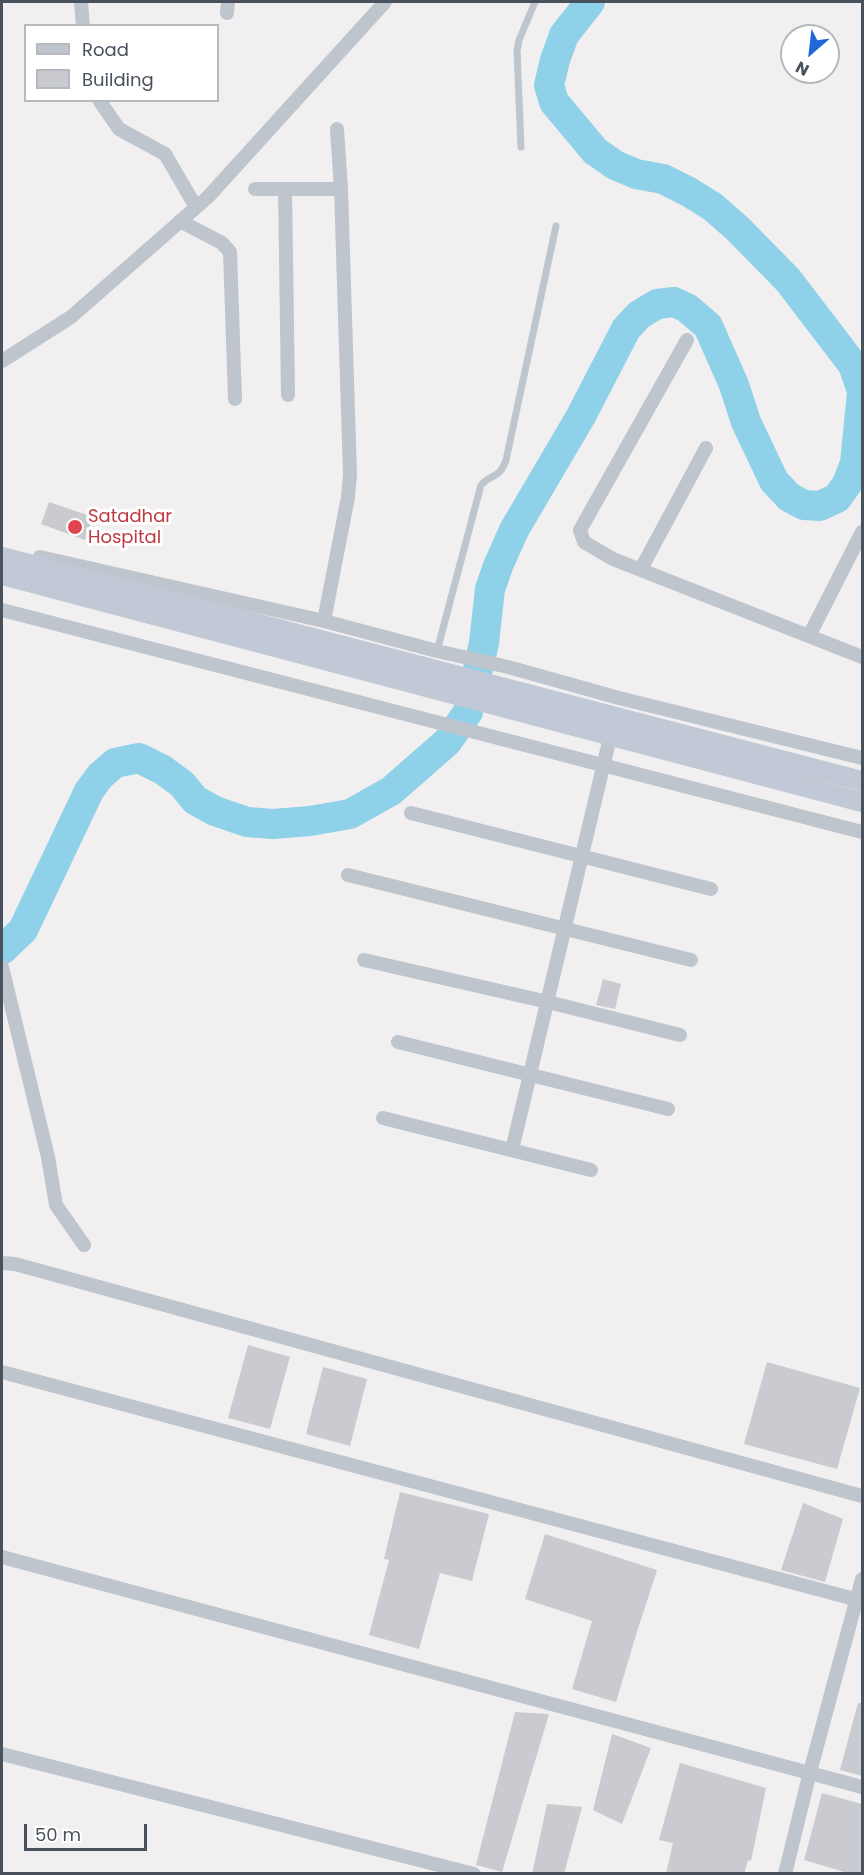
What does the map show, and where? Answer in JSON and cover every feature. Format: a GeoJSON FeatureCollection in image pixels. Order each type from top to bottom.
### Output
{"type":"FeatureCollection","features":[{"type":"Feature","properties":{"kind":"main road"},"geometry":{"type":"LineString","coordinates":[[2,557],[862,781]]}},
{"type":"Feature","properties":{"kind":"main road"},"geometry":{"type":"LineString","coordinates":[[2,575],[862,802]]}},
{"type":"Feature","properties":{"kind":"street"},"geometry":{"type":"LineString","coordinates":[[81,2],[83,24]]}},
{"type":"Feature","properties":{"kind":"street"},"geometry":{"type":"LineString","coordinates":[[2,361],[71,317],[208,197],[385,2]]}},
{"type":"Feature","properties":{"kind":"street"},"geometry":{"type":"LineString","coordinates":[[100,102],[119,129],[165,154],[196,207]]}},
{"type":"Feature","properties":{"kind":"street"},"geometry":{"type":"LineString","coordinates":[[324,621],[348,497],[350,475],[338,129]]}},
{"type":"Feature","properties":{"kind":"street"},"geometry":{"type":"LineString","coordinates":[[255,189],[341,189]]}},
{"type":"Feature","properties":{"kind":"street"},"geometry":{"type":"LineString","coordinates":[[285,189],[288,395]]}},
{"type":"Feature","properties":{"kind":"street"},"geometry":{"type":"LineString","coordinates":[[180,221],[222,243],[231,252],[235,399]]}},
{"type":"Feature","properties":{"kind":"street"},"geometry":{"type":"LineString","coordinates":[[687,340],[580,530],[584,542],[613,558],[862,657]]}},
{"type":"Feature","properties":{"kind":"street"},"geometry":{"type":"LineString","coordinates":[[641,569],[706,448]]}},
{"type":"Feature","properties":{"kind":"street"},"geometry":{"type":"LineString","coordinates":[[809,636],[862,532]]}},
{"type":"Feature","properties":{"kind":"street"},"geometry":{"type":"LineString","coordinates":[[2,549],[324,621],[440,652],[508,667],[619,698],[862,758]]}},
{"type":"Feature","properties":{"kind":"street"},"geometry":{"type":"LineString","coordinates":[[2,610],[862,832]]}},
{"type":"Feature","properties":{"kind":"street"},"geometry":{"type":"LineString","coordinates":[[513,1150],[619,698]]}},
{"type":"Feature","properties":{"kind":"street"},"geometry":{"type":"LineString","coordinates":[[411,813],[711,889]]}},
{"type":"Feature","properties":{"kind":"street"},"geometry":{"type":"LineString","coordinates":[[348,875],[691,960]]}},
{"type":"Feature","properties":{"kind":"street"},"geometry":{"type":"LineString","coordinates":[[364,960],[680,1035]]}},
{"type":"Feature","properties":{"kind":"street"},"geometry":{"type":"LineString","coordinates":[[2,971],[48,1157],[56,1204],[84,1245]]}},
{"type":"Feature","properties":{"kind":"street"},"geometry":{"type":"LineString","coordinates":[[399,1042],[668,1109]]}},
{"type":"Feature","properties":{"kind":"street"},"geometry":{"type":"LineString","coordinates":[[382,1118],[591,1170]]}},
{"type":"Feature","properties":{"kind":"street"},"geometry":{"type":"LineString","coordinates":[[2,1263],[15,1264],[218,1318],[862,1496]]}},
{"type":"Feature","properties":{"kind":"street"},"geometry":{"type":"LineString","coordinates":[[2,1372],[860,1600]]}},
{"type":"Feature","properties":{"kind":"street"},"geometry":{"type":"LineString","coordinates":[[2,1557],[862,1787]]}},
{"type":"Feature","properties":{"kind":"street"},"geometry":{"type":"LineString","coordinates":[[785,1874],[810,1772],[860,1600],[862,1579]]}},
{"type":"Feature","properties":{"kind":"street"},"geometry":{"type":"LineString","coordinates":[[2,1754],[474,1874]]}},
{"type":"Feature","properties":{"kind":"lane"},"geometry":{"type":"LineString","coordinates":[[521,147],[517,51],[519,40],[535,2]]}},
{"type":"Feature","properties":{"kind":"lane"},"geometry":{"type":"LineString","coordinates":[[440,652],[481,485],[497,475],[503,469],[506,460],[556,226]]}},
{"type":"Feature","properties":{"kind":"building"},"geometry":{"type":"Polygon","coordinates":[[[49,502],[93,517],[85,540],[41,524],[49,502]]]}},
{"type":"Feature","properties":{"kind":"building"},"geometry":{"type":"Polygon","coordinates":[[[603,979],[621,984],[615,1009],[596,1005],[603,979]]]}},
{"type":"Feature","properties":{"kind":"building"},"geometry":{"type":"Polygon","coordinates":[[[248,1345],[290,1357],[270,1429],[228,1418],[248,1345]]]}},
{"type":"Feature","properties":{"kind":"building"},"geometry":{"type":"Polygon","coordinates":[[[767,1362],[860,1388],[837,1469],[744,1444],[767,1362]]]}},
{"type":"Feature","properties":{"kind":"building"},"geometry":{"type":"Polygon","coordinates":[[[323,1367],[367,1379],[350,1446],[306,1434],[323,1367]]]}},
{"type":"Feature","properties":{"kind":"building"},"geometry":{"type":"Polygon","coordinates":[[[400,1492],[489,1514],[472,1581],[440,1573],[419,1649],[369,1635],[389,1560],[384,1559],[400,1492]]]}},
{"type":"Feature","properties":{"kind":"building"},"geometry":{"type":"Polygon","coordinates":[[[803,1503],[843,1519],[825,1582],[781,1570],[803,1503]]]}},
{"type":"Feature","properties":{"kind":"building"},"geometry":{"type":"Polygon","coordinates":[[[545,1534],[657,1570],[616,1702],[572,1689],[592,1621],[525,1599],[545,1534]]]}},
{"type":"Feature","properties":{"kind":"building"},"geometry":{"type":"Polygon","coordinates":[[[858,1703],[862,1703],[862,1776],[840,1770],[858,1703]]]}},
{"type":"Feature","properties":{"kind":"building"},"geometry":{"type":"Polygon","coordinates":[[[515,1712],[549,1714],[502,1872],[476,1865],[515,1712]]]}},
{"type":"Feature","properties":{"kind":"building"},"geometry":{"type":"Polygon","coordinates":[[[612,1734],[651,1748],[622,1824],[593,1810],[612,1734]]]}},
{"type":"Feature","properties":{"kind":"building"},"geometry":{"type":"Polygon","coordinates":[[[680,1763],[766,1788],[751,1861],[748,1860],[744,1874],[666,1874],[673,1843],[659,1840],[680,1763]]]}},
{"type":"Feature","properties":{"kind":"building"},"geometry":{"type":"Polygon","coordinates":[[[822,1793],[862,1804],[862,1874],[851,1874],[804,1860],[822,1793]]]}},
{"type":"Feature","properties":{"kind":"building"},"geometry":{"type":"Polygon","coordinates":[[[547,1804],[582,1807],[564,1874],[532,1874],[547,1804]]]}},
{"type":"Feature","properties":{"kind":"waterway"},"geometry":{"type":"LineString","coordinates":[[590,2],[564,35],[549,85],[554,102],[595,151],[615,165],[636,174],[663,179],[689,192],[713,207],[738,229],[788,280],[853,365],[862,391]]}},
{"type":"Feature","properties":{"kind":"waterway"},"geometry":{"type":"LineString","coordinates":[[2,950],[23,930],[89,791],[100,776],[115,763],[139,758],[163,770],[182,784],[195,800],[215,811],[247,822],[273,824],[350,814],[391,791],[447,742],[468,712],[484,643],[490,589],[514,530],[581,416],[626,329],[639,315],[657,304],[674,302],[687,308],[708,326],[734,385],[746,422],[774,481],[789,497],[804,505],[820,506],[837,498],[847,484],[855,463],[862,393]]}},
{"type":"Feature","properties":{"kind":"place","name":"Satadhar Hospital"},"geometry":{"type":"Point","coordinates":[75,527]}}]}
